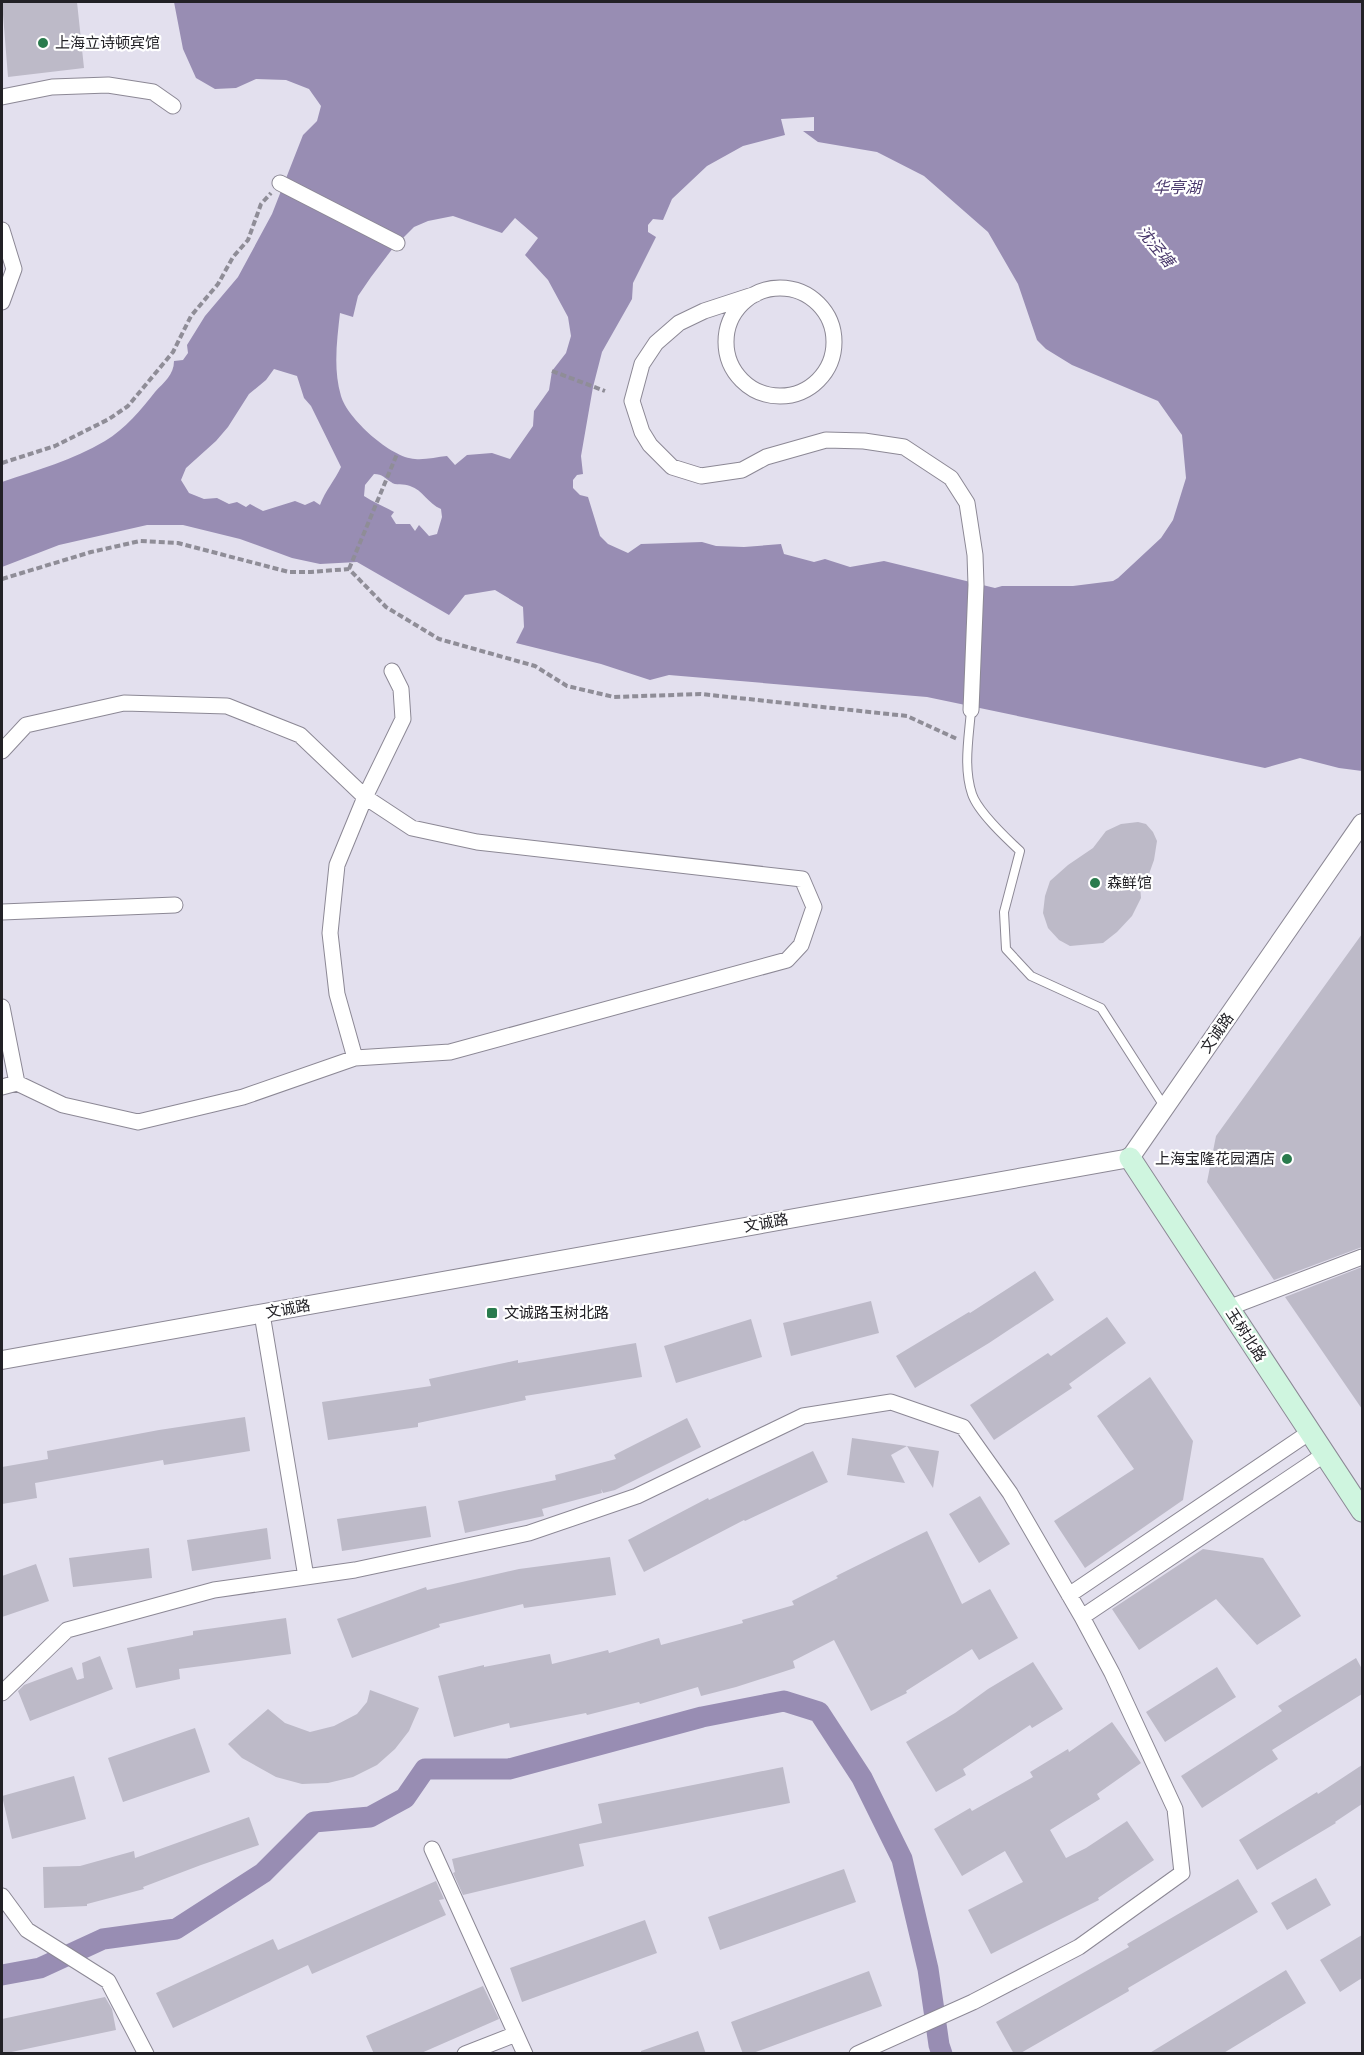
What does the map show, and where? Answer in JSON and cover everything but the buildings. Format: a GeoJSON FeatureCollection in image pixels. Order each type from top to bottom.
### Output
{"type":"FeatureCollection","features":[{"type":"Feature","properties":{"kind":"main road","name":"玉树北路"},"geometry":{"type":"LineString","coordinates":[[1130,1158],[1362,1511]]}},
{"type":"Feature","properties":{"kind":"street"},"geometry":{"type":"LineString","coordinates":[[2,97],[52,87],[108,85],[153,92],[173,106]]}},
{"type":"Feature","properties":{"kind":"street"},"geometry":{"type":"LineString","coordinates":[[280,183],[397,243]]}},
{"type":"Feature","properties":{"kind":"street"},"geometry":{"type":"LineString","coordinates":[[2,230],[14,269],[2,302]]}},
{"type":"Feature","properties":{"kind":"street"},"geometry":{"type":"LineString","coordinates":[[756,294],[741,305],[731,320],[726,337],[728,355],[735,372],[747,385],[764,393],[782,396],[800,392],[815,383],[826,370],[833,354],[834,336],[829,320],[820,305],[806,295],[789,289],[772,289],[756,294],[704,311],[679,323],[656,343],[642,364],[632,400],[642,432],[650,446],[672,467],[701,476],[742,470],[766,457],[826,440],[864,441],[904,447],[951,478],[967,503],[975,555],[971,710]]}},
{"type":"Feature","properties":{"kind":"street"},"geometry":{"type":"LineString","coordinates":[[355,1058],[337,994],[330,933],[337,865],[365,797],[403,719],[401,689],[392,672]]}},
{"type":"Feature","properties":{"kind":"street"},"geometry":{"type":"LineString","coordinates":[[2,751],[26,725],[124,704],[227,706],[300,735],[365,797],[412,828],[477,842],[802,879],[814,908],[801,945],[787,960],[450,1052],[355,1058],[243,1097],[138,1122],[63,1105],[9,1085],[2,1008]]}},
{"type":"Feature","properties":{"kind":"street","name":"文诚路"},"geometry":{"type":"LineString","coordinates":[[2,1360],[1130,1158],[1362,823]]}},
{"type":"Feature","properties":{"kind":"street"},"geometry":{"type":"LineString","coordinates":[[2,912],[175,904]]}},
{"type":"Feature","properties":{"kind":"street"},"geometry":{"type":"LineString","coordinates":[[1228,1308],[1362,1257]]}},
{"type":"Feature","properties":{"kind":"street"},"geometry":{"type":"LineString","coordinates":[[261,1314],[306,1577]]}},
{"type":"Feature","properties":{"kind":"street"},"geometry":{"type":"LineString","coordinates":[[2,1693],[68,1630],[214,1590],[355,1570],[529,1533],[637,1496],[802,1416],[891,1402],[963,1427],[1010,1493],[1112,1673],[1175,1809],[1182,1873],[1079,1947],[973,2002],[857,2054]]}},
{"type":"Feature","properties":{"kind":"street"},"geometry":{"type":"LineString","coordinates":[[1069,1595],[1311,1432]]}},
{"type":"Feature","properties":{"kind":"street"},"geometry":{"type":"LineString","coordinates":[[1082,1617],[1325,1454]]}},
{"type":"Feature","properties":{"kind":"street"},"geometry":{"type":"LineString","coordinates":[[432,1849],[525,2054]]}},
{"type":"Feature","properties":{"kind":"street"},"geometry":{"type":"LineString","coordinates":[[2,1896],[27,1930],[108,1982],[146,2054]]}},
{"type":"Feature","properties":{"kind":"street"},"geometry":{"type":"LineString","coordinates":[[465,2054],[516,2034]]}},
{"type":"Feature","properties":{"kind":"lane"},"geometry":{"type":"LineString","coordinates":[[971,710],[967,761],[972,795],[993,825],[1020,851],[1004,912],[1006,949],[1031,976],[1101,1008],[1165,1107]]}},
{"type":"Feature","properties":{"kind":"path"},"geometry":{"type":"LineString","coordinates":[[2,463],[56,446],[109,419],[128,406],[173,352],[191,316],[218,284],[233,257],[248,240],[261,204],[280,183]]}},
{"type":"Feature","properties":{"kind":"path"},"geometry":{"type":"LineString","coordinates":[[552,371],[605,392]]}},
{"type":"Feature","properties":{"kind":"path"},"geometry":{"type":"LineString","coordinates":[[349,569],[397,454]]}},
{"type":"Feature","properties":{"kind":"path"},"geometry":{"type":"LineString","coordinates":[[2,579],[91,552],[140,541],[178,543],[289,572],[349,569]]}},
{"type":"Feature","properties":{"kind":"path"},"geometry":{"type":"LineString","coordinates":[[349,569],[386,608],[439,639],[535,666],[567,686],[614,697],[701,694],[907,716],[968,745]]}},
{"type":"Feature","properties":{"kind":"water","name":"华亭湖"},"geometry":{"type":"Polygon","coordinates":[[[174,2],[1362,2],[1362,771],[1300,758],[1265,768],[927,697],[669,675],[650,680],[601,664],[516,643],[524,627],[523,607],[495,590],[465,595],[449,615],[357,562],[320,564],[292,558],[240,539],[183,525],[147,525],[59,545],[2,567],[2,482],[55,464],[105,441],[126,425],[168,378],[174,361],[183,360],[188,353],[187,345],[205,316],[238,277],[272,214],[303,135],[317,121],[321,106],[309,89],[286,80],[256,79],[236,88],[215,89],[196,78],[183,49],[174,2]],[[814,117],[781,119],[785,135],[743,146],[707,166],[672,199],[663,220],[653,219],[648,225],[648,232],[656,237],[633,283],[632,299],[602,352],[593,387],[581,456],[583,474],[577,475],[573,480],[573,488],[580,495],[588,497],[600,536],[608,544],[628,553],[641,544],[702,542],[716,546],[744,547],[781,544],[784,554],[814,562],[825,559],[850,567],[884,561],[995,588],[1002,586],[1073,586],[1113,581],[1118,578],[1161,538],[1173,520],[1186,478],[1182,435],[1158,401],[1072,365],[1046,349],[1037,340],[1018,284],[988,232],[924,176],[877,152],[818,142],[803,131],[814,131],[814,117]],[[453,216],[428,221],[414,227],[393,248],[358,296],[353,317],[340,313],[336,365],[341,396],[352,415],[371,435],[405,457],[427,459],[447,456],[455,465],[467,455],[492,453],[510,459],[533,426],[534,411],[549,390],[552,371],[566,353],[571,336],[568,317],[548,280],[525,255],[538,238],[515,218],[502,233],[453,216]],[[274,369],[266,380],[249,394],[216,441],[186,468],[181,480],[189,493],[204,499],[217,498],[229,504],[237,502],[246,507],[250,504],[263,511],[295,501],[305,505],[314,501],[320,505],[341,467],[311,406],[304,398],[297,376],[274,369]],[[374,474],[365,485],[364,496],[394,512],[391,516],[396,524],[410,524],[415,531],[419,525],[429,536],[437,534],[442,517],[441,509],[415,488],[393,483],[377,474],[374,474]]]}},
{"type":"Feature","properties":{"kind":"waterway"},"geometry":{"type":"LineString","coordinates":[[2,1975],[40,1968],[103,1939],[176,1929],[263,1873],[314,1822],[370,1817],[405,1798],[425,1769],[509,1769],[702,1717],[784,1701],[819,1712],[862,1778],[902,1859],[928,1969],[942,2054]]}},
{"type":"Feature","properties":{"kind":"place","name":"上海立诗顿宾馆"},"geometry":{"type":"Point","coordinates":[43,43]}},
{"type":"Feature","properties":{"kind":"place","name":"森鲜馆"},"geometry":{"type":"Point","coordinates":[1095,883]}},
{"type":"Feature","properties":{"kind":"place","name":"上海宝隆花园酒店"},"geometry":{"type":"Point","coordinates":[1287,1159]}},
{"type":"Feature","properties":{"kind":"place","name":"文诚路玉树北路"},"geometry":{"type":"Point","coordinates":[492,1313]}},
{"type":"Feature","properties":{"kind":"water label","name":"沈泾塘"},"geometry":{"type":"Point","coordinates":[1156,246]}}]}
